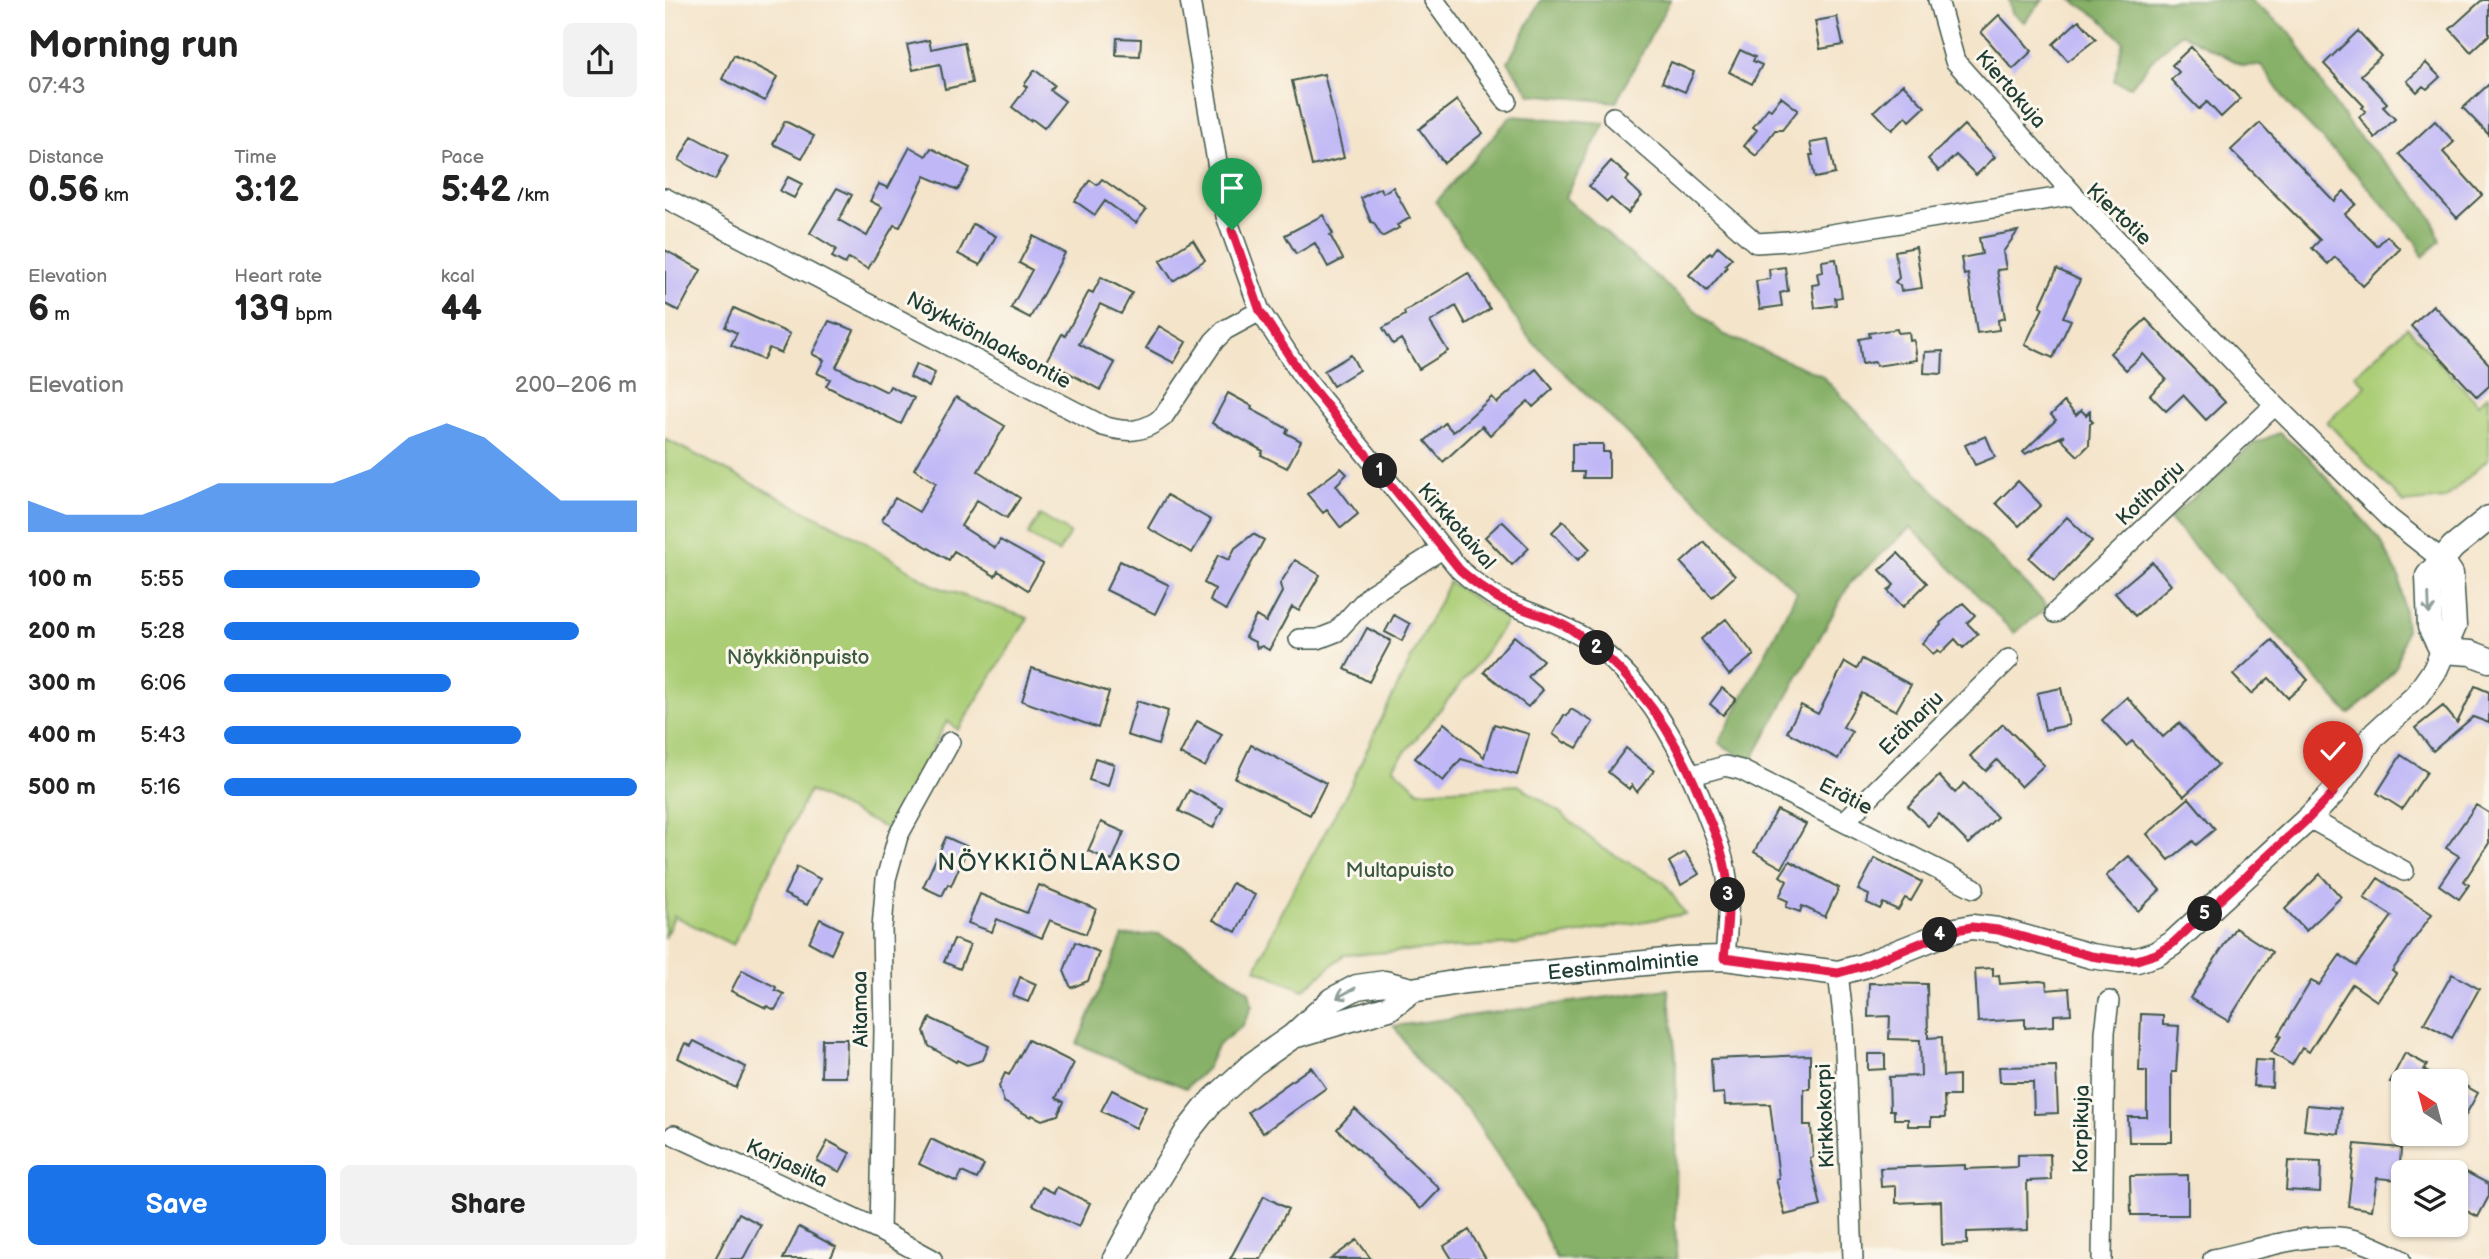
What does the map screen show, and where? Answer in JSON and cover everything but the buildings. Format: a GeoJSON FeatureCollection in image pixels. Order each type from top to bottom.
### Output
{"type":"FeatureCollection","features":[{"type":"Feature","properties":{"kind":"street","name":"Kirkkotaival"},"geometry":{"type":"LineString","coordinates":[[1190,0],[1226,216],[1260,311],[1301,374],[1460,570],[1481,589],[1567,627],[1610,659],[1658,714],[1693,775],[1722,853],[1728,906],[1724,958]]}},
{"type":"Feature","properties":{"kind":"street"},"geometry":{"type":"LineString","coordinates":[[1434,0],[1507,101]]}},
{"type":"Feature","properties":{"kind":"street","name":"Kiertokuja"},"geometry":{"type":"LineString","coordinates":[[1938,0],[1955,61],[2074,195]]}},
{"type":"Feature","properties":{"kind":"street","name":"Kiertotie"},"geometry":{"type":"LineString","coordinates":[[1613,117],[1756,243],[1788,241],[2074,195],[2275,405],[2389,518],[2441,559]]}},
{"type":"Feature","properties":{"kind":"street","name":"Nöykkiönlaaksontie"},"geometry":{"type":"LineString","coordinates":[[665,198],[1103,426],[1120,431],[1139,431],[1152,426],[1163,417],[1214,341],[1225,330],[1260,311]]}},
{"type":"Feature","properties":{"kind":"street","name":"Kotiharju"},"geometry":{"type":"LineString","coordinates":[[2055,613],[2275,405]]}},
{"type":"Feature","properties":{"kind":"street"},"geometry":{"type":"LineString","coordinates":[[2441,559],[2489,518]]}},
{"type":"Feature","properties":{"kind":"street"},"geometry":{"type":"LineString","coordinates":[[1299,639],[1318,639],[1336,632],[1371,594],[1442,549]]}},
{"type":"Feature","properties":{"kind":"street","name":"Eestinmalmintie"},"geometry":{"type":"LineString","coordinates":[[1115,1259],[1157,1181],[1210,1103],[1253,1064],[1293,1036],[1332,1000],[1357,987],[1385,983],[1412,990],[1479,980],[1685,959],[1724,958],[1838,973],[1863,966],[1951,931],[1972,927],[1998,930],[2091,956],[2119,960],[2147,957],[2172,944],[2333,793],[2373,736],[2416,697],[2435,670],[2454,626],[2451,574],[2441,559]]}},
{"type":"Feature","properties":{"kind":"street"},"geometry":{"type":"LineString","coordinates":[[2441,651],[2470,653],[2489,660]]}},
{"type":"Feature","properties":{"kind":"street","name":"Eräharju"},"geometry":{"type":"LineString","coordinates":[[1845,821],[2010,659]]}},
{"type":"Feature","properties":{"kind":"street","name":"Aitamaa"},"geometry":{"type":"LineString","coordinates":[[880,1231],[884,1030],[882,928],[886,879],[898,836],[950,742]]}},
{"type":"Feature","properties":{"kind":"street","name":"Erätie"},"geometry":{"type":"LineString","coordinates":[[1693,775],[1725,766],[1741,770],[1974,888]]}},
{"type":"Feature","properties":{"kind":"street"},"geometry":{"type":"LineString","coordinates":[[2309,818],[2404,871]]}},
{"type":"Feature","properties":{"kind":"street","name":"Kirkkokorpi"},"geometry":{"type":"LineString","coordinates":[[1838,973],[1844,1024],[1853,1259]]}},
{"type":"Feature","properties":{"kind":"street","name":"Korpikuja"},"geometry":{"type":"LineString","coordinates":[[2102,1259],[2105,1032],[2109,1001]]}},
{"type":"Feature","properties":{"kind":"street","name":"Karjasilta"},"geometry":{"type":"LineString","coordinates":[[674,1135],[880,1231]]}},
{"type":"Feature","properties":{"kind":"street"},"geometry":{"type":"LineString","coordinates":[[880,1231],[932,1259]]}},
{"type":"Feature","properties":{"kind":"street"},"geometry":{"type":"LineString","coordinates":[[2213,1259],[2302,1239],[2340,1237],[2385,1251],[2400,1259]]}},
{"type":"Feature","properties":{"kind":"green space"},"geometry":{"type":"Polygon","coordinates":[[[1541,0],[1670,0],[1616,102],[1530,94],[1508,62],[1541,0]]]}},
{"type":"Feature","properties":{"kind":"green space"},"geometry":{"type":"Polygon","coordinates":[[[2009,0],[2043,0],[2024,22],[2012,13],[2009,0]]]}},
{"type":"Feature","properties":{"kind":"green space"},"geometry":{"type":"Polygon","coordinates":[[[2072,0],[2250,0],[2291,33],[2353,130],[2415,194],[2433,220],[2440,241],[2423,257],[2416,242],[2359,177],[2288,104],[2261,65],[2244,66],[2181,33],[2151,61],[2131,87],[2114,81],[2123,41],[2101,19],[2072,0]]]}},
{"type":"Feature","properties":{"kind":"green space"},"geometry":{"type":"Polygon","coordinates":[[[1511,116],[1605,123],[1565,198],[1723,334],[1821,375],[2048,607],[2014,633],[1911,527],[1850,583],[1751,762],[1719,743],[1797,592],[1663,469],[1529,338],[1436,202],[1511,116]]]}},
{"type":"Feature","properties":{"kind":"green space"},"geometry":{"type":"Polygon","coordinates":[[[2407,327],[2478,404],[2489,394],[2489,458],[2445,499],[2404,503],[2327,422],[2366,386],[2355,375],[2407,327]]]}},
{"type":"Feature","properties":{"kind":"green space"},"geometry":{"type":"Polygon","coordinates":[[[2279,433],[2307,455],[2380,539],[2400,579],[2406,629],[2397,665],[2375,693],[2349,714],[2169,519],[2253,444],[2279,433]]]}},
{"type":"Feature","properties":{"kind":"green space","name":"Nöykkiönpuisto"},"geometry":{"type":"Polygon","coordinates":[[[665,439],[855,536],[935,586],[1028,618],[958,730],[947,721],[889,830],[809,791],[733,945],[674,916],[665,938],[665,439]]]}},
{"type":"Feature","properties":{"kind":"green space"},"geometry":{"type":"Polygon","coordinates":[[[1040,515],[1070,533],[1058,553],[1028,535],[1040,515]]]}},
{"type":"Feature","properties":{"kind":"green space","name":"Multapuisto"},"geometry":{"type":"Polygon","coordinates":[[[1449,582],[1507,620],[1478,663],[1393,767],[1419,791],[1518,785],[1557,810],[1602,848],[1664,882],[1685,914],[1518,944],[1344,955],[1303,990],[1256,969],[1280,914],[1350,787],[1449,582]]]}},
{"type":"Feature","properties":{"kind":"green space"},"geometry":{"type":"Polygon","coordinates":[[[1159,934],[1190,949],[1249,991],[1252,1006],[1243,1025],[1217,1046],[1207,1068],[1186,1088],[1077,1044],[1123,936],[1159,934]]]}},
{"type":"Feature","properties":{"kind":"green space"},"geometry":{"type":"Polygon","coordinates":[[[1668,989],[1676,1057],[1677,1259],[1556,1259],[1537,1217],[1469,1111],[1421,1066],[1394,1026],[1668,989]]]}},
{"type":"Feature","properties":{"kind":"district","name":"NÖYKKIÖNLAAKSO"},"geometry":{"type":"Point","coordinates":[1060,862]}},
{"type":"Feature","properties":{"kind":"route"},"geometry":{"type":"LineString","coordinates":[[1232,230],[1260,311],[1301,374],[1460,570],[1481,589],[1567,627],[1589,642],[1631,680],[1658,714],[1693,775],[1722,853],[1727,877],[1728,906],[1724,958],[1838,973],[1863,966],[1951,931],[1972,927],[1998,930],[2091,956],[2137,960],[2156,954],[2172,944],[2333,793]]}}]}
